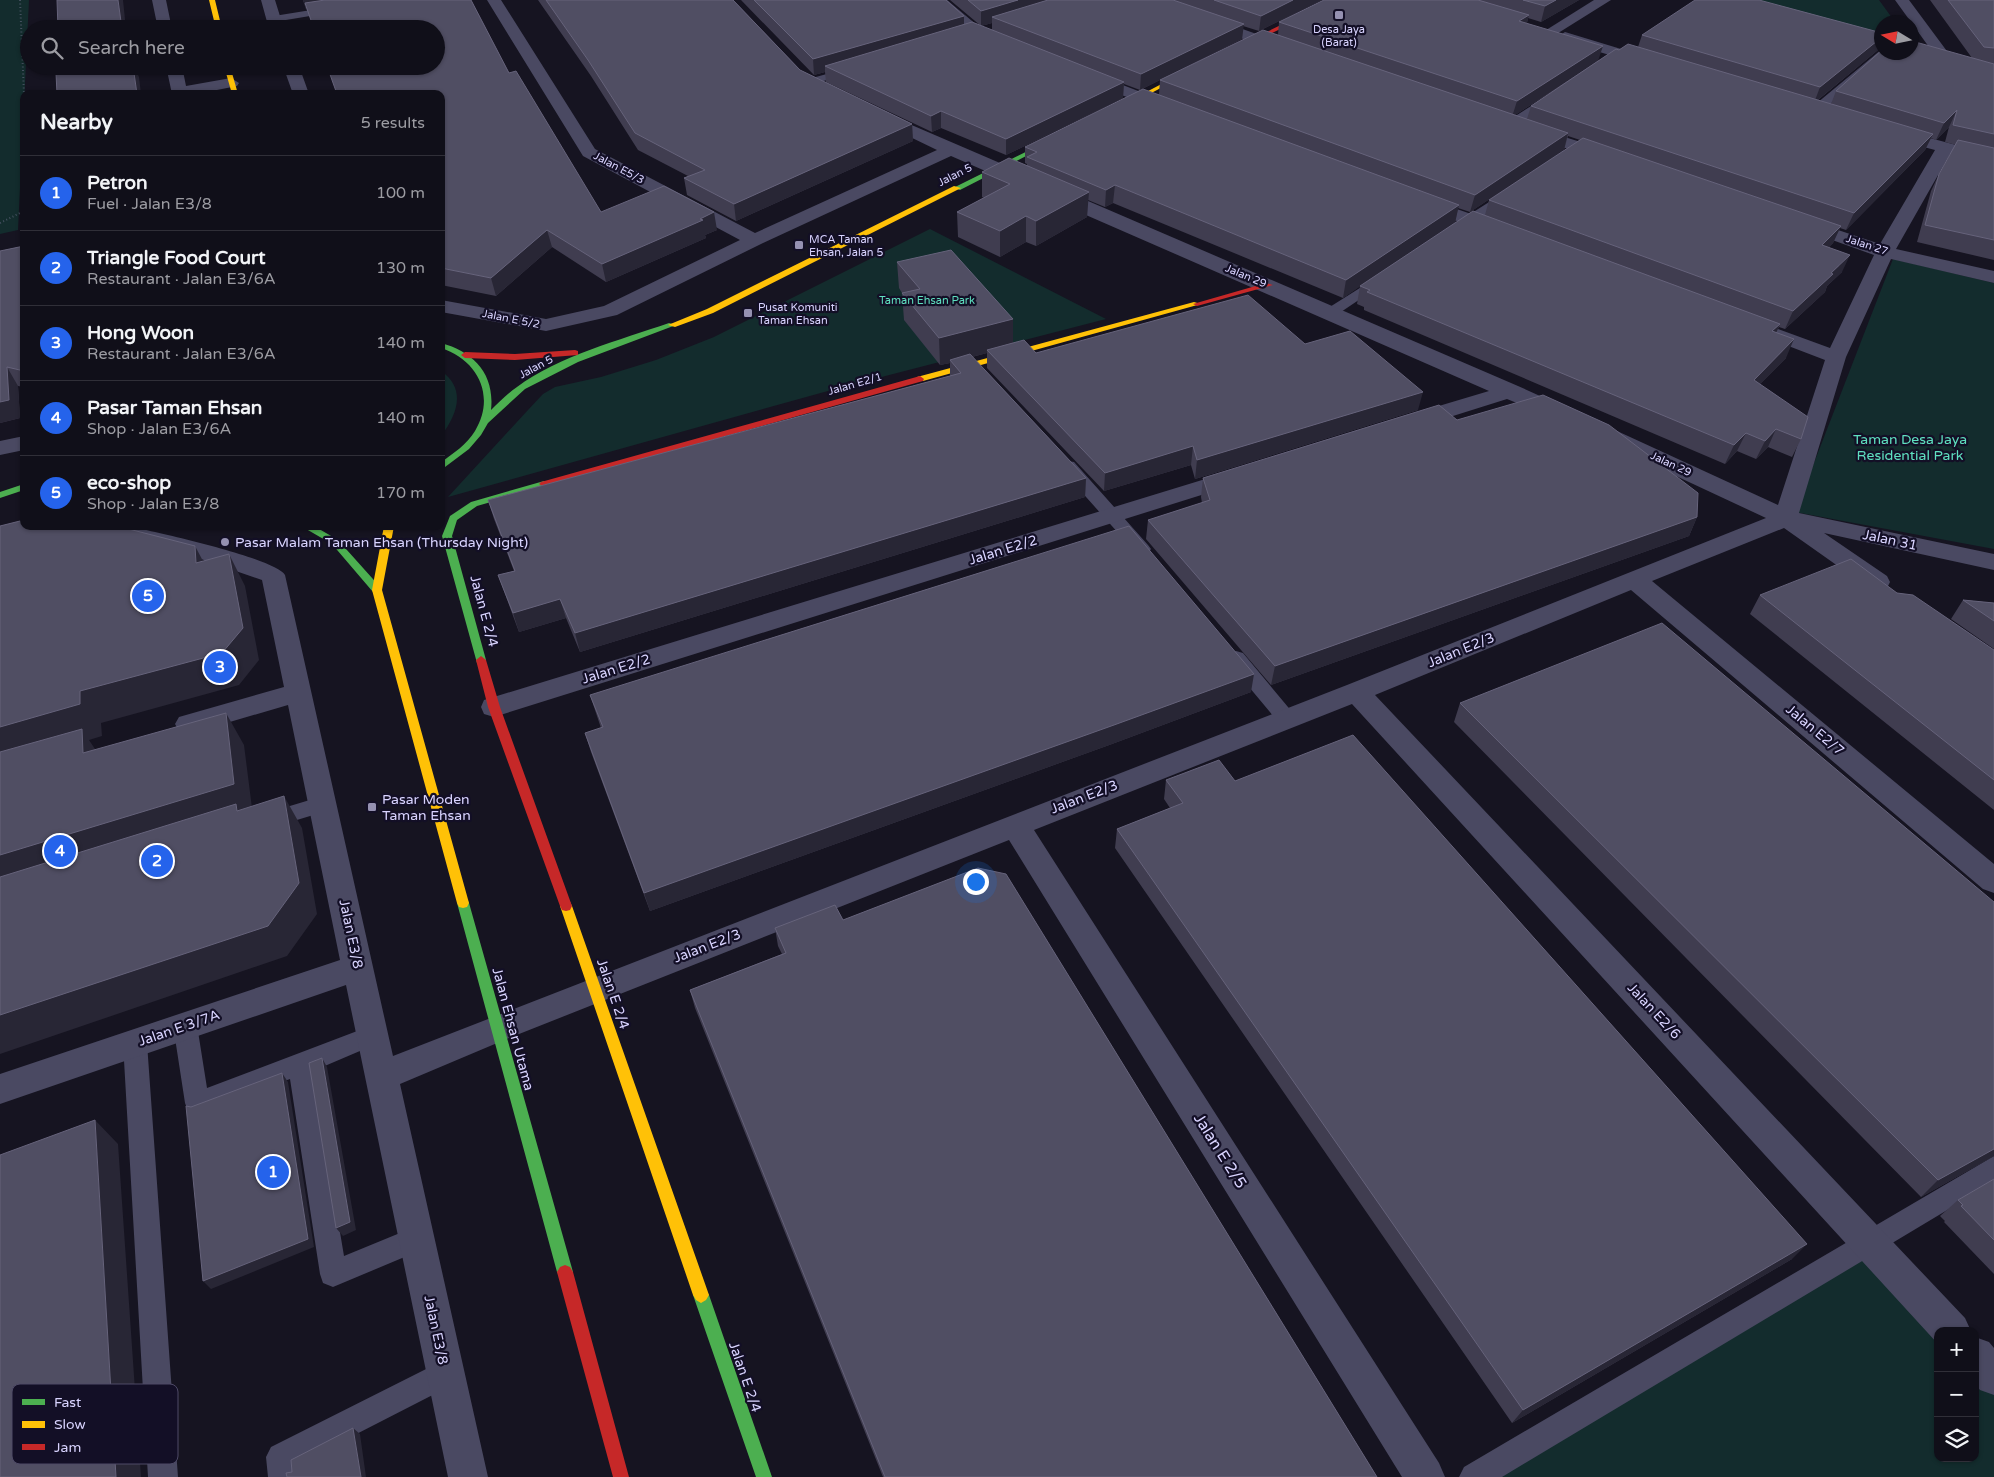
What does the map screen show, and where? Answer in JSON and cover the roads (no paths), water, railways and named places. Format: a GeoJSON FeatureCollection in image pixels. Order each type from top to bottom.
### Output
{"type":"FeatureCollection","features":[{"type":"Feature","properties":{"kind":"street"},"geometry":{"type":"LineString","coordinates":[[159,0],[164,20]]}},
{"type":"Feature","properties":{"kind":"street"},"geometry":{"type":"LineString","coordinates":[[212,0],[216,20]]}},
{"type":"Feature","properties":{"kind":"street"},"geometry":{"type":"LineString","coordinates":[[268,0],[274,20]]}},
{"type":"Feature","properties":{"kind":"street","name":"Jalan E5/3"},"geometry":{"type":"LineString","coordinates":[[494,0],[589,152],[754,240]]}},
{"type":"Feature","properties":{"kind":"street"},"geometry":{"type":"LineString","coordinates":[[938,0],[979,34],[1015,48]]}},
{"type":"Feature","properties":{"kind":"street"},"geometry":{"type":"LineString","coordinates":[[1147,0],[1304,55]]}},
{"type":"Feature","properties":{"kind":"street"},"geometry":{"type":"LineString","coordinates":[[1224,55],[1337,0]]}},
{"type":"Feature","properties":{"kind":"street"},"geometry":{"type":"LineString","coordinates":[[1550,32],[1604,0]]}},
{"type":"Feature","properties":{"kind":"street"},"geometry":{"type":"LineString","coordinates":[[1902,0],[1947,62]]}},
{"type":"Feature","properties":{"kind":"street"},"geometry":{"type":"LineString","coordinates":[[1530,26],[1666,67]]}},
{"type":"Feature","properties":{"kind":"street"},"geometry":{"type":"LineString","coordinates":[[1920,55],[1966,67]]}},
{"type":"Feature","properties":{"kind":"street"},"geometry":{"type":"LineString","coordinates":[[1106,114],[1199,66]]}},
{"type":"Feature","properties":{"kind":"street"},"geometry":{"type":"LineString","coordinates":[[1077,72],[1186,114]]}},
{"type":"Feature","properties":{"kind":"street"},"geometry":{"type":"LineString","coordinates":[[176,75],[179,90]]}},
{"type":"Feature","properties":{"kind":"street"},"geometry":{"type":"LineString","coordinates":[[212,90],[233,88],[230,75]]}},
{"type":"Feature","properties":{"kind":"street"},"geometry":{"type":"LineString","coordinates":[[294,75],[300,90]]}},
{"type":"Feature","properties":{"kind":"street"},"geometry":{"type":"LineString","coordinates":[[802,75],[835,94]]}},
{"type":"Feature","properties":{"kind":"street"},"geometry":{"type":"LineString","coordinates":[[1796,105],[1833,116]]}},
{"type":"Feature","properties":{"kind":"street","name":"Jalan 29"},"geometry":{"type":"LineString","coordinates":[[862,107],[951,150],[1510,391],[1786,518]]}},
{"type":"Feature","properties":{"kind":"street"},"geometry":{"type":"LineString","coordinates":[[1491,118],[1625,162]]}},
{"type":"Feature","properties":{"kind":"street"},"geometry":{"type":"LineString","coordinates":[[1879,130],[1944,149],[1994,160]]}},
{"type":"Feature","properties":{"kind":"street","name":"Jalan 5"},"geometry":{"type":"LineString","coordinates":[[485,421],[521,388],[558,369],[607,348],[710,311],[1072,131]]}},
{"type":"Feature","properties":{"kind":"street"},"geometry":{"type":"LineString","coordinates":[[1898,596],[1786,518],[1836,358],[1885,252],[1944,149]]}},
{"type":"Feature","properties":{"kind":"street","name":"Jalan E 5/2"},"geometry":{"type":"LineString","coordinates":[[445,307],[546,325],[610,311],[754,240],[951,150]]}},
{"type":"Feature","properties":{"kind":"street"},"geometry":{"type":"LineString","coordinates":[[1406,196],[1516,237]]}},
{"type":"Feature","properties":{"kind":"street","name":"Jalan 27"},"geometry":{"type":"LineString","coordinates":[[1783,217],[1885,252],[1994,277]]}},
{"type":"Feature","properties":{"kind":"street","name":"Jalan E2/1"},"geometry":{"type":"LineString","coordinates":[[453,518],[474,504],[973,364],[1269,286]]}},
{"type":"Feature","properties":{"kind":"street"},"geometry":{"type":"LineString","coordinates":[[1744,323],[1836,358]]}},
{"type":"Feature","properties":{"kind":"street"},"geometry":{"type":"LineString","coordinates":[[445,346],[465,354],[487,382],[489,405],[485,421],[472,441],[445,464]]}},
{"type":"Feature","properties":{"kind":"street","name":"Jalan 5"},"geometry":{"type":"LineString","coordinates":[[465,354],[540,356],[607,348]]}},
{"type":"Feature","properties":{"kind":"street"},"geometry":{"type":"LineString","coordinates":[[1388,429],[1510,391]]}},
{"type":"Feature","properties":{"kind":"street"},"geometry":{"type":"LineString","coordinates":[[0,448],[20,444]]}},
{"type":"Feature","properties":{"kind":"street","name":"Jalan E2/2"},"geometry":{"type":"LineString","coordinates":[[494,706],[1256,471]]}},
{"type":"Feature","properties":{"kind":"street"},"geometry":{"type":"LineString","coordinates":[[4,494],[20,488]]}},
{"type":"Feature","properties":{"kind":"street"},"geometry":{"type":"LineString","coordinates":[[4,494],[20,492]]}},
{"type":"Feature","properties":{"kind":"street","name":"Jalan E 2/4"},"geometry":{"type":"LineString","coordinates":[[453,518],[448,536],[494,706],[596,989],[764,1477]]}},
{"type":"Feature","properties":{"kind":"street","name":"Jalan 31"},"geometry":{"type":"LineString","coordinates":[[1786,518],[1994,562]]}},
{"type":"Feature","properties":{"kind":"street","name":"Jalan E2/3"},"geometry":{"type":"LineString","coordinates":[[381,1076],[596,989],[1356,692],[1786,518]]}},
{"type":"Feature","properties":{"kind":"street","name":"Jalan E3/8"},"geometry":{"type":"LineString","coordinates":[[108,530],[247,564],[273,575],[468,1477]]}},
{"type":"Feature","properties":{"kind":"street","name":"Jalan Ehsan Utama"},"geometry":{"type":"LineString","coordinates":[[313,530],[335,542],[377,590],[621,1477]]}},
{"type":"Feature","properties":{"kind":"street","name":"Jalan Ehsan Utama"},"geometry":{"type":"LineString","coordinates":[[377,590],[388,530]]}},
{"type":"Feature","properties":{"kind":"street","name":"Jalan E2/7"},"geometry":{"type":"LineString","coordinates":[[1635,580],[1994,880]]}},
{"type":"Feature","properties":{"kind":"street","name":"Jalan E2/6"},"geometry":{"type":"LineString","coordinates":[[1356,692],[1948,1327]]}},
{"type":"Feature","properties":{"kind":"street"},"geometry":{"type":"LineString","coordinates":[[168,730],[298,693]]}},
{"type":"Feature","properties":{"kind":"street","name":"Jalan E 2/5"},"geometry":{"type":"LineString","coordinates":[[1015,824],[1425,1477]]}},
{"type":"Feature","properties":{"kind":"street","name":"Jalan E 3/7A"},"geometry":{"type":"LineString","coordinates":[[0,1089],[358,966]]}},
{"type":"Feature","properties":{"kind":"street"},"geometry":{"type":"LineString","coordinates":[[1979,1360],[1994,1376]]}},
{"type":"Feature","properties":{"kind":"lane"},"geometry":{"type":"LineString","coordinates":[[293,20],[350,7]]}},
{"type":"Feature","properties":{"kind":"lane"},"geometry":{"type":"LineString","coordinates":[[960,39],[997,28]]}},
{"type":"Feature","properties":{"kind":"lane"},"geometry":{"type":"LineString","coordinates":[[1603,63],[1619,53]]}},
{"type":"Feature","properties":{"kind":"lane"},"geometry":{"type":"LineString","coordinates":[[1815,111],[1874,60]]}},
{"type":"Feature","properties":{"kind":"lane"},"geometry":{"type":"LineString","coordinates":[[802,75],[866,66]]}},
{"type":"Feature","properties":{"kind":"lane"},"geometry":{"type":"LineString","coordinates":[[1510,125],[1557,94]]}},
{"type":"Feature","properties":{"kind":"lane"},"geometry":{"type":"LineString","coordinates":[[1563,157],[1578,146]]}},
{"type":"Feature","properties":{"kind":"lane"},"geometry":{"type":"LineString","coordinates":[[1446,236],[1517,188]]}},
{"type":"Feature","properties":{"kind":"lane"},"geometry":{"type":"LineString","coordinates":[[1330,313],[1396,269]]}},
{"type":"Feature","properties":{"kind":"lane"},"geometry":{"type":"LineString","coordinates":[[973,364],[986,378]]}},
{"type":"Feature","properties":{"kind":"lane"},"geometry":{"type":"LineString","coordinates":[[1054,450],[1114,515],[1152,560]]}},
{"type":"Feature","properties":{"kind":"lane"},"geometry":{"type":"LineString","coordinates":[[1222,643],[1286,718]]}},
{"type":"Feature","properties":{"kind":"lane"},"geometry":{"type":"LineString","coordinates":[[247,828],[323,804]]}},
{"type":"Feature","properties":{"kind":"lane"},"geometry":{"type":"LineString","coordinates":[[186,1025],[197,1103],[300,1065],[373,1035]]}},
{"type":"Feature","properties":{"kind":"lane"},"geometry":{"type":"LineString","coordinates":[[135,1043],[157,1384]]}},
{"type":"Feature","properties":{"kind":"lane"},"geometry":{"type":"LineString","coordinates":[[300,1065],[333,1274],[417,1240]]}},
{"type":"Feature","properties":{"kind":"lane"},"geometry":{"type":"LineString","coordinates":[[1474,1477],[1871,1243],[1994,1168]]}},
{"type":"Feature","properties":{"kind":"lane"},"geometry":{"type":"LineString","coordinates":[[283,1477],[281,1456],[446,1373]]}},
{"type":"Feature","properties":{"kind":"lane"},"geometry":{"type":"LineString","coordinates":[[162,1464],[163,1477]]}},
{"type":"Feature","properties":{"kind":"place","name":"Desa Jaya (Barat)"},"geometry":{"type":"Point","coordinates":[1339,15]}},
{"type":"Feature","properties":{"kind":"place","name":"MCA Taman Ehsan, Jalan 5"},"geometry":{"type":"Point","coordinates":[799,245]}},
{"type":"Feature","properties":{"kind":"place","name":"Pusat Komuniti Taman Ehsan"},"geometry":{"type":"Point","coordinates":[748,313]}},
{"type":"Feature","properties":{"kind":"place","name":"Pasar Malam Taman Ehsan (Thursday Night)"},"geometry":{"type":"Point","coordinates":[225,542]}},
{"type":"Feature","properties":{"kind":"place","name":"eco-shop"},"geometry":{"type":"Point","coordinates":[148,596]}},
{"type":"Feature","properties":{"kind":"place","name":"Hong Woon"},"geometry":{"type":"Point","coordinates":[220,667]}},
{"type":"Feature","properties":{"kind":"place","name":"Pasar Moden Taman Ehsan"},"geometry":{"type":"Point","coordinates":[372,807]}},
{"type":"Feature","properties":{"kind":"place","name":"Pasar Taman Ehsan"},"geometry":{"type":"Point","coordinates":[60,851]}},
{"type":"Feature","properties":{"kind":"place","name":"Triangle Food Court"},"geometry":{"type":"Point","coordinates":[157,861]}},
{"type":"Feature","properties":{"kind":"place","name":"Petron"},"geometry":{"type":"Point","coordinates":[273,1172]}},
{"type":"Feature","properties":{"kind":"park label","name":"Taman Ehsan Park"},"geometry":{"type":"Point","coordinates":[927,300]}},
{"type":"Feature","properties":{"kind":"park label","name":"Taman Desa Jaya Residential Park"},"geometry":{"type":"Point","coordinates":[1910,448]}}]}
